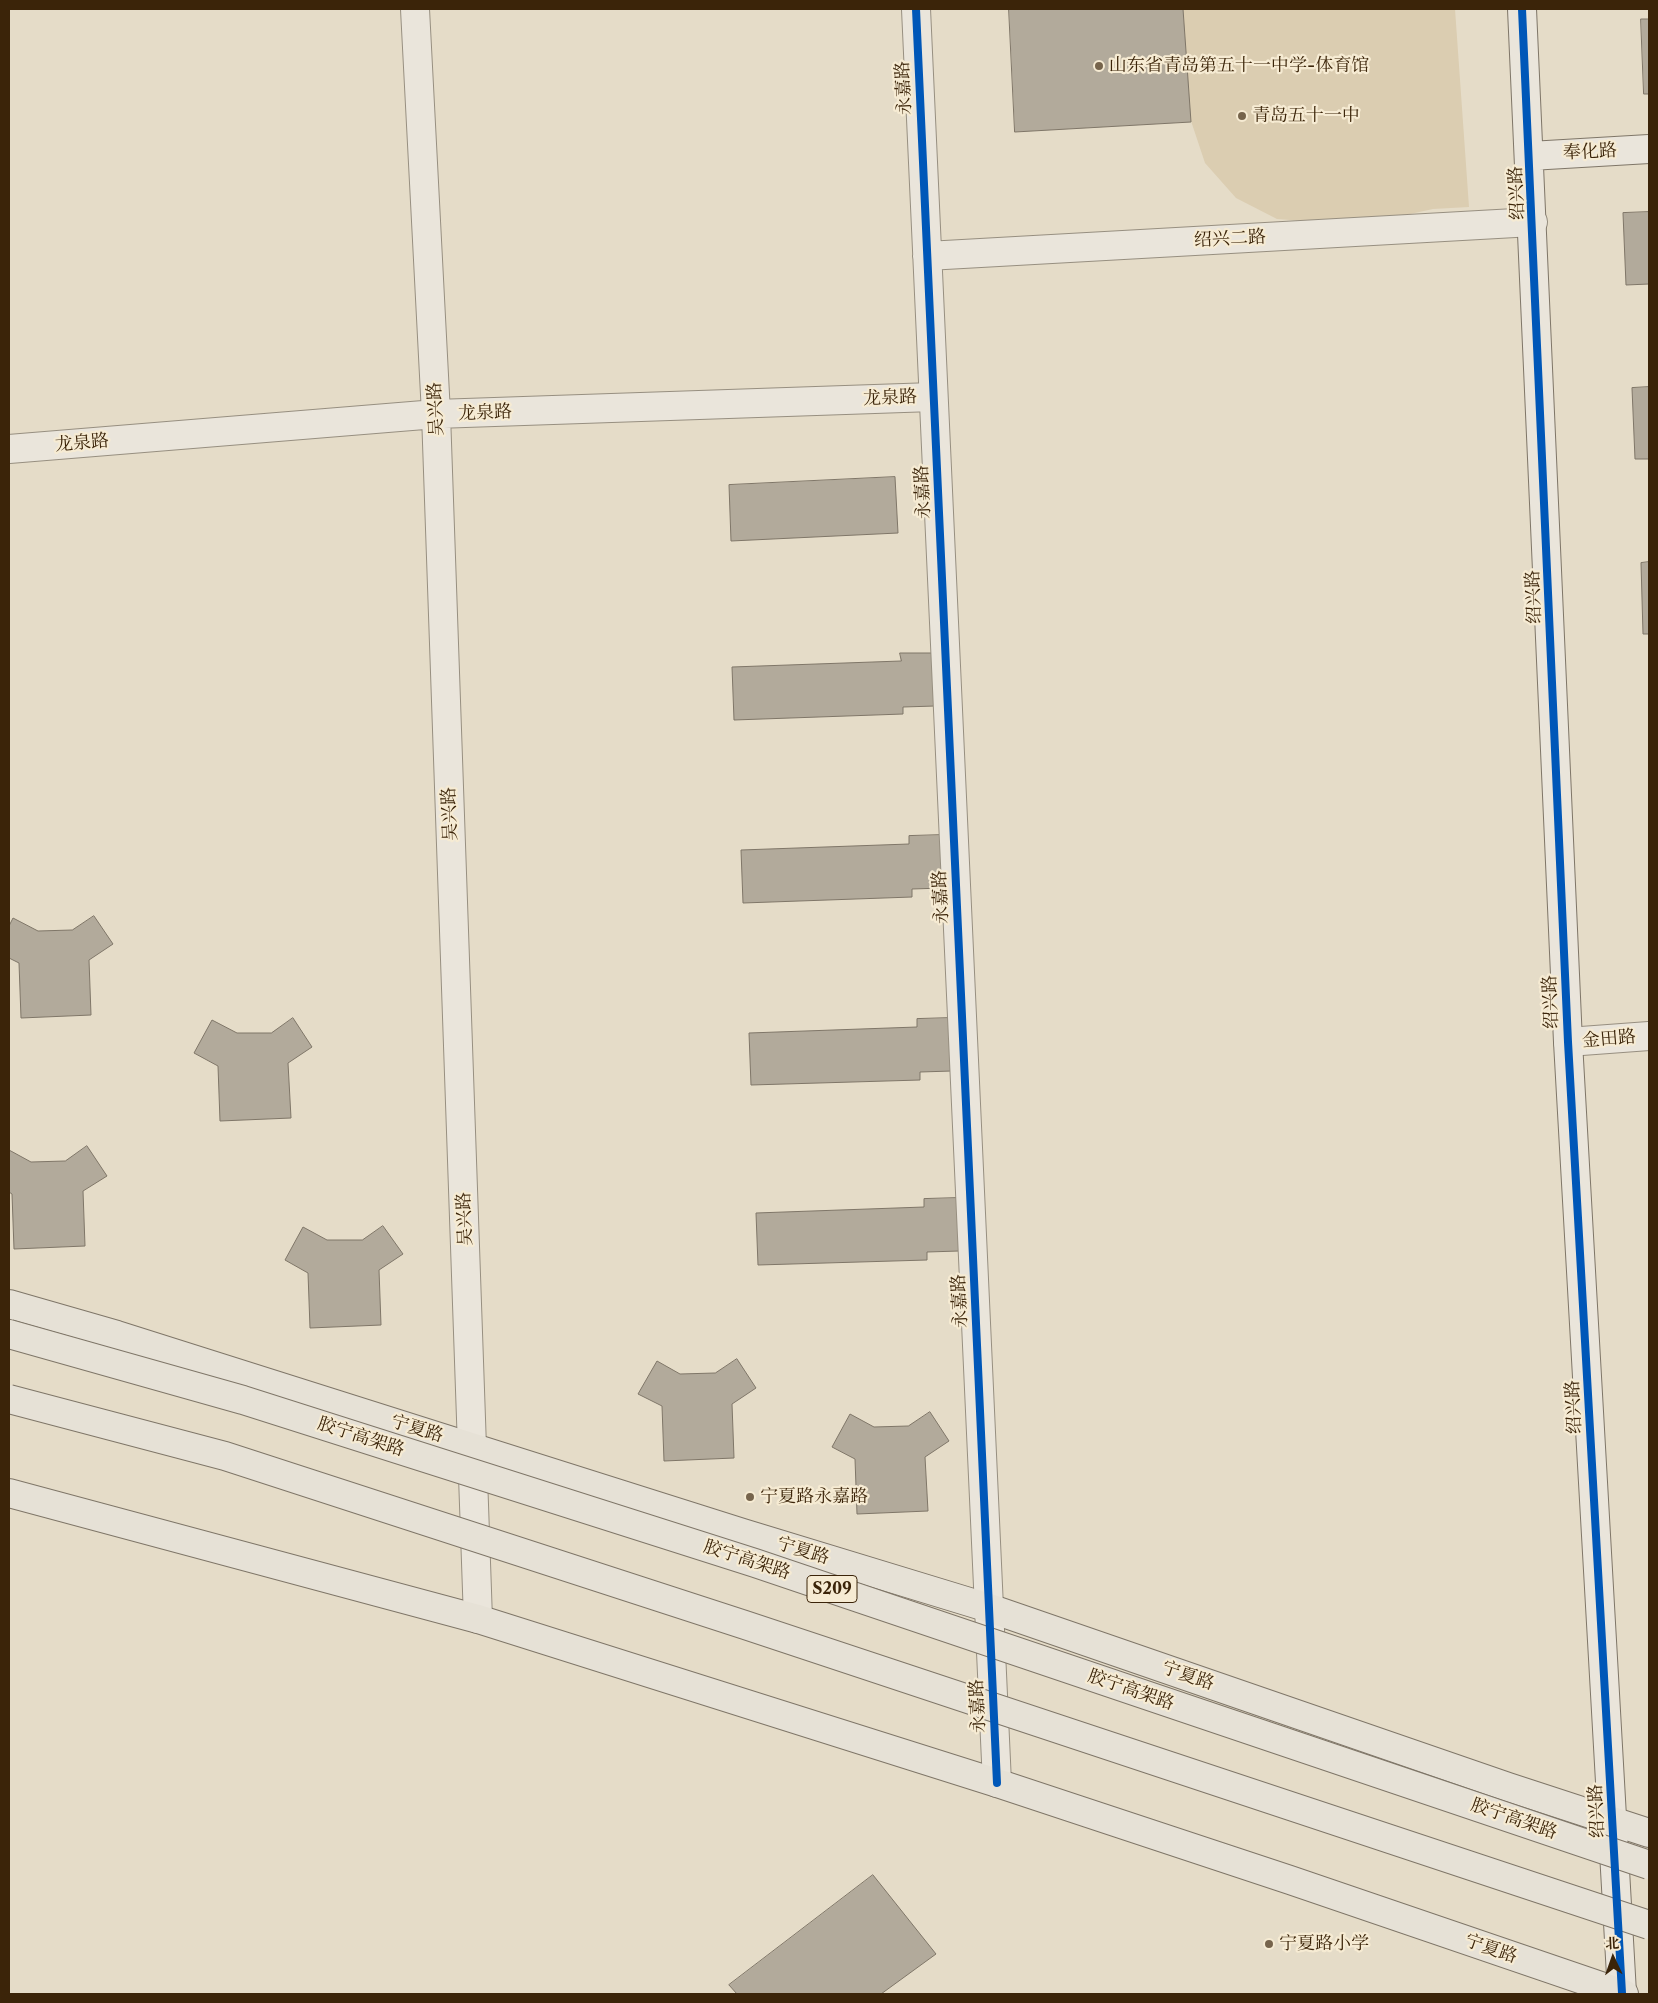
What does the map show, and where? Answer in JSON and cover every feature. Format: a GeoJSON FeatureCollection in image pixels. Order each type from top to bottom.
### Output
{"type":"FeatureCollection","features":[{"type":"Feature","properties":{"kind":"main road","name":"宁夏路"},"geometry":{"type":"LineString","coordinates":[[9,1304],[136,1341],[734,1530],[989,1608],[1649,1833]]}},
{"type":"Feature","properties":{"kind":"main road","name":"胶宁高架路"},"geometry":{"type":"LineString","coordinates":[[9,1334],[242,1400],[755,1563],[1649,1865]]}},
{"type":"Feature","properties":{"kind":"main road"},"geometry":{"type":"LineString","coordinates":[[9,1399],[225,1456],[754,1628],[1649,1925]]}},
{"type":"Feature","properties":{"kind":"main road","name":"宁夏路"},"geometry":{"type":"LineString","coordinates":[[9,1493],[478,1620],[997,1783],[1290,1880],[1623,1994]]}},
{"type":"Feature","properties":{"kind":"street","name":"吴兴路"},"geometry":{"type":"LineString","coordinates":[[414,9],[436,414],[478,1620]]}},
{"type":"Feature","properties":{"kind":"street","name":"永嘉路"},"geometry":{"type":"LineString","coordinates":[[916,9],[997,1783]]}},
{"type":"Feature","properties":{"kind":"street","name":"绍兴路"},"geometry":{"type":"LineString","coordinates":[[1522,9],[1533,222],[1568,1042],[1623,1994]]}},
{"type":"Feature","properties":{"kind":"street","name":"奉化路"},"geometry":{"type":"LineString","coordinates":[[1530,156],[1649,149]]}},
{"type":"Feature","properties":{"kind":"street","name":"绍兴二路"},"geometry":{"type":"LineString","coordinates":[[927,256],[1533,222]]}},
{"type":"Feature","properties":{"kind":"street","name":"龙泉路"},"geometry":{"type":"LineString","coordinates":[[9,449],[436,414],[933,397]]}},
{"type":"Feature","properties":{"kind":"street","name":"金田路"},"geometry":{"type":"LineString","coordinates":[[1568,1042],[1649,1036]]}},
{"type":"Feature","properties":{"kind":"shaded area"},"geometry":{"type":"Polygon","coordinates":[[[1183,9],[1455,9],[1469,207],[1433,209],[1387,219],[1330,223],[1277,219],[1236,198],[1205,163],[1189,115],[1183,9]]]}},
{"type":"Feature","properties":{"kind":"building","name":"山东省青岛第五十一中学-体育馆"},"geometry":{"type":"Polygon","coordinates":[[[1009,9],[1183,9],[1191,122],[1015,132],[1009,9]]]}},
{"type":"Feature","properties":{"kind":"building"},"geometry":{"type":"Polygon","coordinates":[[[1641,19],[1649,19],[1649,94],[1644,94],[1641,19]]]}},
{"type":"Feature","properties":{"kind":"building"},"geometry":{"type":"Polygon","coordinates":[[[1649,212],[1649,284],[1626,285],[1623,213],[1649,212]]]}},
{"type":"Feature","properties":{"kind":"building"},"geometry":{"type":"Polygon","coordinates":[[[1649,387],[1649,459],[1635,459],[1632,388],[1649,387]]]}},
{"type":"Feature","properties":{"kind":"building"},"geometry":{"type":"Polygon","coordinates":[[[895,477],[898,533],[731,541],[729,485],[895,477]]]}},
{"type":"Feature","properties":{"kind":"building"},"geometry":{"type":"Polygon","coordinates":[[[1649,562],[1649,634],[1643,634],[1641,563],[1649,562]]]}},
{"type":"Feature","properties":{"kind":"building"},"geometry":{"type":"Polygon","coordinates":[[[900,653],[933,653],[935,706],[903,707],[903,714],[734,720],[732,667],[901,661],[900,653]]]}},
{"type":"Feature","properties":{"kind":"building"},"geometry":{"type":"Polygon","coordinates":[[[942,835],[943,888],[912,889],[912,897],[743,903],[741,850],[909,844],[909,836],[942,835]]]}},
{"type":"Feature","properties":{"kind":"building"},"geometry":{"type":"Polygon","coordinates":[[[94,916],[113,944],[89,960],[91,1015],[21,1018],[19,963],[9,958],[9,926],[13,918],[38,931],[72,930],[94,916]]]}},
{"type":"Feature","properties":{"kind":"building"},"geometry":{"type":"Polygon","coordinates":[[[293,1018],[312,1047],[288,1063],[291,1118],[220,1121],[218,1066],[194,1053],[212,1020],[237,1033],[271,1033],[293,1018]]]}},
{"type":"Feature","properties":{"kind":"building"},"geometry":{"type":"Polygon","coordinates":[[[950,1018],[952,1071],[920,1072],[920,1080],[751,1085],[749,1033],[917,1027],[917,1019],[950,1018]]]}},
{"type":"Feature","properties":{"kind":"building"},"geometry":{"type":"Polygon","coordinates":[[[87,1146],[107,1176],[83,1191],[85,1246],[14,1249],[12,1194],[9,1192],[9,1150],[31,1162],[65,1161],[87,1146]]]}},
{"type":"Feature","properties":{"kind":"building"},"geometry":{"type":"Polygon","coordinates":[[[957,1198],[959,1251],[927,1252],[927,1260],[758,1265],[756,1213],[924,1207],[924,1199],[957,1198]]]}},
{"type":"Feature","properties":{"kind":"building"},"geometry":{"type":"Polygon","coordinates":[[[383,1226],[403,1254],[379,1270],[381,1325],[310,1328],[308,1273],[285,1260],[303,1227],[327,1240],[362,1240],[383,1226]]]}},
{"type":"Feature","properties":{"kind":"building"},"geometry":{"type":"Polygon","coordinates":[[[737,1359],[756,1388],[732,1404],[734,1458],[664,1461],[662,1406],[638,1394],[657,1361],[680,1374],[715,1373],[737,1359]]]}},
{"type":"Feature","properties":{"kind":"building"},"geometry":{"type":"Polygon","coordinates":[[[930,1412],[949,1441],[925,1457],[928,1511],[857,1514],[855,1459],[832,1447],[850,1414],[874,1427],[908,1426],[930,1412]]]}},
{"type":"Feature","properties":{"kind":"building"},"geometry":{"type":"Polygon","coordinates":[[[873,1875],[936,1954],[881,1994],[737,1994],[729,1985],[873,1875]]]}},
{"type":"Feature","properties":{"kind":"cycle path"},"geometry":{"type":"LineString","coordinates":[[916,9],[997,1783]]}},
{"type":"Feature","properties":{"kind":"cycle path"},"geometry":{"type":"LineString","coordinates":[[1522,9],[1568,1042],[1622,1993]]}},
{"type":"Feature","properties":{"kind":"place","name":"山东省青岛第五十一中学-体育馆"},"geometry":{"type":"Point","coordinates":[1099,66]}},
{"type":"Feature","properties":{"kind":"place","name":"青岛五十一中"},"geometry":{"type":"Point","coordinates":[1242,116]}},
{"type":"Feature","properties":{"kind":"place","name":"宁夏路永嘉路"},"geometry":{"type":"Point","coordinates":[750,1497]}},
{"type":"Feature","properties":{"kind":"place","name":"宁夏路小学"},"geometry":{"type":"Point","coordinates":[1269,1944]}}]}
